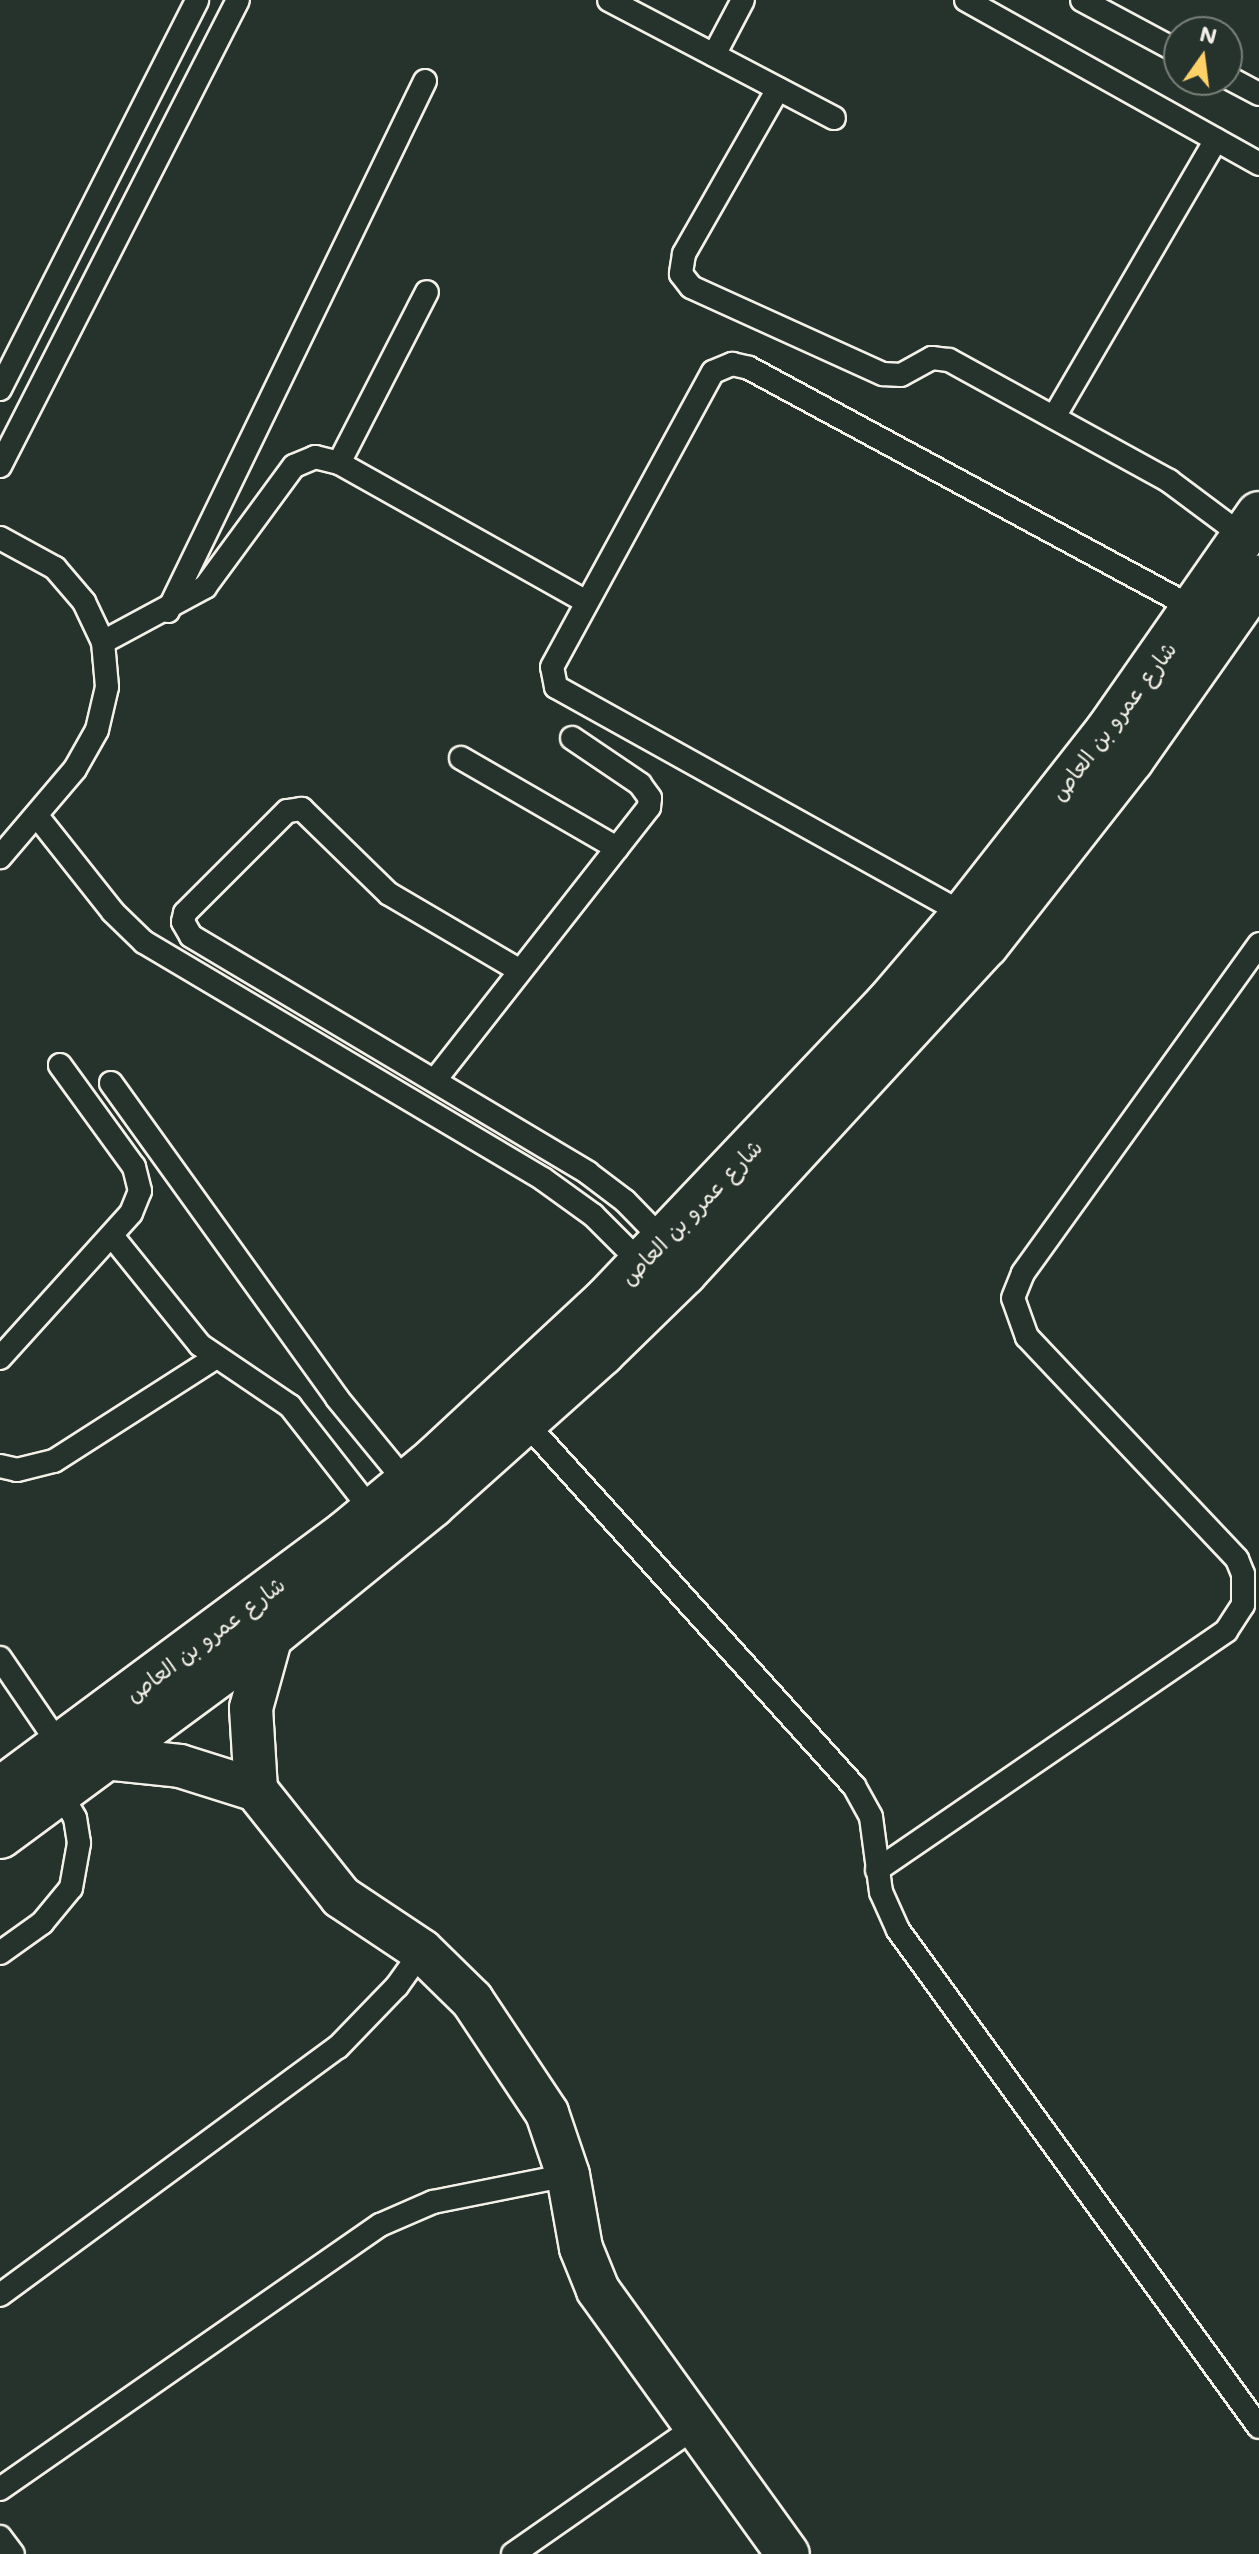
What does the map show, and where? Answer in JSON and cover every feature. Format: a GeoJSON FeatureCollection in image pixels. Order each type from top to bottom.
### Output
{"type":"FeatureCollection","features":[{"type":"Feature","properties":{"kind":"main road","name":"شارع عمرو بن العاص"},"geometry":{"type":"LineString","coordinates":[[0,1790],[372,1511],[523,1380],[653,1252],[888,1003],[964,914],[1195,609],[1252,525]]}},
{"type":"Feature","properties":{"kind":"main road","name":"شارع عمرو بن العاص"},"geometry":{"type":"LineString","coordinates":[[0,1836],[271,1636],[525,1422],[684,1273],[910,1034],[1131,760],[1259,578]]}},
{"type":"Feature","properties":{"kind":"street"},"geometry":{"type":"LineString","coordinates":[[256,1790],[251,1708],[271,1636]]}},
{"type":"Feature","properties":{"kind":"street"},"geometry":{"type":"LineString","coordinates":[[105,1758],[180,1766],[256,1790],[341,1897],[422,1951],[472,2000],[538,2101],[568,2175],[581,2248],[598,2290],[788,2554]]}},
{"type":"Feature","properties":{"kind":"lane"},"geometry":{"type":"LineString","coordinates":[[0,389],[197,0]]}},
{"type":"Feature","properties":{"kind":"lane"},"geometry":{"type":"LineString","coordinates":[[0,466],[238,0]]}},
{"type":"Feature","properties":{"kind":"lane"},"geometry":{"type":"LineString","coordinates":[[609,0],[834,118]]}},
{"type":"Feature","properties":{"kind":"lane"},"geometry":{"type":"LineString","coordinates":[[714,55],[743,0]]}},
{"type":"Feature","properties":{"kind":"lane"},"geometry":{"type":"LineString","coordinates":[[966,0],[1259,164]]}},
{"type":"Feature","properties":{"kind":"lane"},"geometry":{"type":"LineString","coordinates":[[1082,0],[1163,43]]}},
{"type":"Feature","properties":{"kind":"lane"},"geometry":{"type":"LineString","coordinates":[[168,611],[425,81]]}},
{"type":"Feature","properties":{"kind":"lane"},"geometry":{"type":"LineString","coordinates":[[778,89],[684,254],[680,264],[685,281],[883,374],[901,375],[932,358],[949,360],[1252,525]]}},
{"type":"Feature","properties":{"kind":"lane"},"geometry":{"type":"LineString","coordinates":[[1054,417],[1216,140]]}},
{"type":"Feature","properties":{"kind":"lane"},"geometry":{"type":"LineString","coordinates":[[339,463],[427,292]]}},
{"type":"Feature","properties":{"kind":"lane"},"geometry":{"type":"LineString","coordinates":[[964,914],[563,693],[552,667],[707,381],[732,364],[763,376],[1195,609]]}},
{"type":"Feature","properties":{"kind":"lane"},"geometry":{"type":"LineString","coordinates":[[103,642],[168,611],[217,574],[294,466],[315,457],[339,463],[587,602]]}},
{"type":"Feature","properties":{"kind":"lane"},"geometry":{"type":"LineString","coordinates":[[0,538],[55,568],[84,602],[103,642],[107,687],[97,730],[37,816],[0,857]]}},
{"type":"Feature","properties":{"kind":"lane"},"geometry":{"type":"LineString","coordinates":[[435,1080],[517,969],[645,815],[650,798],[640,784],[572,738]]}},
{"type":"Feature","properties":{"kind":"lane"},"geometry":{"type":"LineString","coordinates":[[461,758],[617,848]]}},
{"type":"Feature","properties":{"kind":"lane"},"geometry":{"type":"LineString","coordinates":[[517,969],[389,894],[302,809],[287,811],[185,913],[185,930],[191,936],[599,1180],[653,1252]]}},
{"type":"Feature","properties":{"kind":"lane"},"geometry":{"type":"LineString","coordinates":[[37,816],[113,912],[144,942],[543,1179],[653,1252]]}},
{"type":"Feature","properties":{"kind":"lane"},"geometry":{"type":"LineString","coordinates":[[877,1870],[1226,1631],[1243,1605],[1243,1574],[1237,1559],[1027,1337],[1014,1312],[1013,1298],[1023,1273],[1259,944]]}},
{"type":"Feature","properties":{"kind":"lane"},"geometry":{"type":"LineString","coordinates":[[0,1358],[112,1236],[137,1203],[139,1179],[60,1065]]}},
{"type":"Feature","properties":{"kind":"lane"},"geometry":{"type":"LineString","coordinates":[[111,1083],[337,1398],[406,1482]]}},
{"type":"Feature","properties":{"kind":"lane"},"geometry":{"type":"LineString","coordinates":[[112,1236],[215,1358],[290,1406],[372,1511]]}},
{"type":"Feature","properties":{"kind":"lane"},"geometry":{"type":"LineString","coordinates":[[0,1466],[17,1470],[54,1461],[215,1358]]}},
{"type":"Feature","properties":{"kind":"lane"},"geometry":{"type":"LineString","coordinates":[[525,1422],[854,1786],[871,1817],[877,1870],[898,1930],[1259,2427]]}},
{"type":"Feature","properties":{"kind":"lane"},"geometry":{"type":"LineString","coordinates":[[0,1658],[60,1746]]}},
{"type":"Feature","properties":{"kind":"lane"},"geometry":{"type":"LineString","coordinates":[[0,1953],[42,1923],[71,1888],[79,1843],[75,1818],[60,1792]]}},
{"type":"Feature","properties":{"kind":"lane"},"geometry":{"type":"LineString","coordinates":[[0,2295],[338,2047],[422,1951]]}},
{"type":"Feature","properties":{"kind":"lane"},"geometry":{"type":"LineString","coordinates":[[0,2489],[380,2225],[433,2202],[568,2175]]}},
{"type":"Feature","properties":{"kind":"lane"},"geometry":{"type":"LineString","coordinates":[[513,2554],[695,2427]]}},
{"type":"Feature","properties":{"kind":"lane"},"geometry":{"type":"LineString","coordinates":[[0,2537],[13,2554]]}}]}
